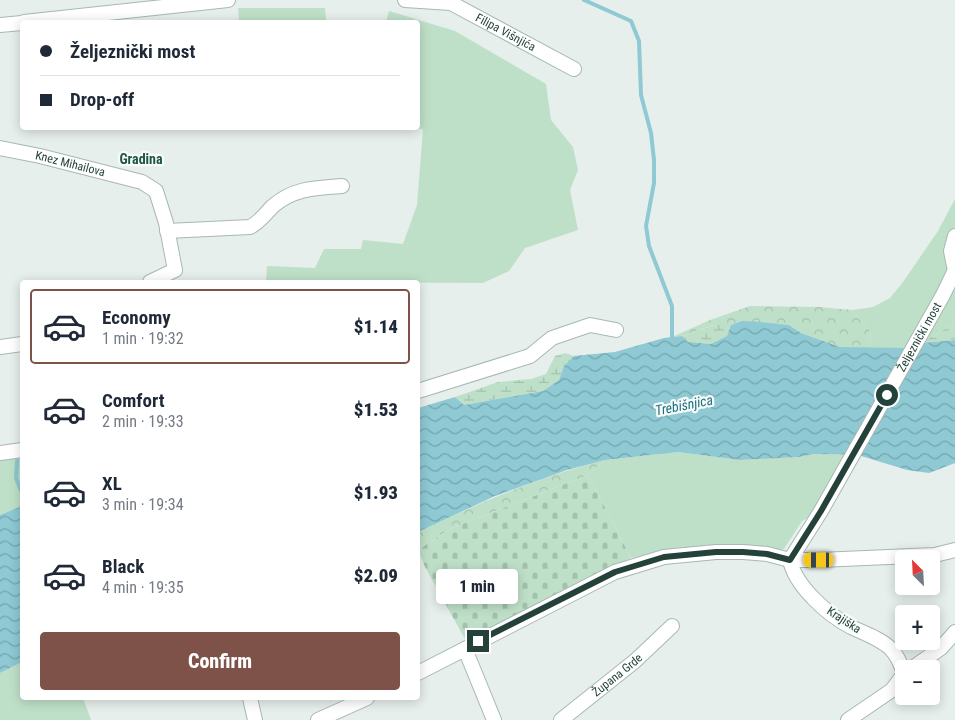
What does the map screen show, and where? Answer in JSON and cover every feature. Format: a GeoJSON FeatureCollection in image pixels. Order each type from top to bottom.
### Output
{"type":"FeatureCollection","features":[{"type":"Feature","properties":{"kind":"street"},"geometry":{"type":"LineString","coordinates":[[51,20],[228,0]]}},
{"type":"Feature","properties":{"kind":"street","name":"Filipa Višnjića"},"geometry":{"type":"LineString","coordinates":[[405,0],[451,3],[574,69]]}},
{"type":"Feature","properties":{"kind":"street"},"geometry":{"type":"LineString","coordinates":[[0,25],[20,23]]}},
{"type":"Feature","properties":{"kind":"street","name":"Knez Mihailova"},"geometry":{"type":"LineString","coordinates":[[0,148],[40,156],[142,182],[156,191],[175,270],[154,280]]}},
{"type":"Feature","properties":{"kind":"street"},"geometry":{"type":"LineString","coordinates":[[167,231],[250,226],[258,223],[272,207],[288,195],[307,189],[342,186]]}},
{"type":"Feature","properties":{"kind":"street"},"geometry":{"type":"LineString","coordinates":[[955,236],[951,251],[955,270]]}},
{"type":"Feature","properties":{"kind":"street","name":"Željeznički most"},"geometry":{"type":"LineString","coordinates":[[790,560],[821,511],[943,295],[955,270]]}},
{"type":"Feature","properties":{"kind":"street"},"geometry":{"type":"LineString","coordinates":[[420,391],[530,356],[552,338],[590,325],[616,330]]}},
{"type":"Feature","properties":{"kind":"street"},"geometry":{"type":"LineString","coordinates":[[0,346],[20,344]]}},
{"type":"Feature","properties":{"kind":"street"},"geometry":{"type":"LineString","coordinates":[[0,453],[20,450]]}},
{"type":"Feature","properties":{"kind":"street"},"geometry":{"type":"LineString","coordinates":[[420,672],[615,572],[664,557],[716,552],[743,552],[767,554],[790,560],[935,555],[955,550]]}},
{"type":"Feature","properties":{"kind":"street","name":"Krajiška"},"geometry":{"type":"LineString","coordinates":[[790,560],[799,581],[814,599],[848,625],[891,649],[899,660]]}},
{"type":"Feature","properties":{"kind":"street","name":"Župana Grde"},"geometry":{"type":"LineString","coordinates":[[561,720],[635,661],[672,626]]}},
{"type":"Feature","properties":{"kind":"street"},"geometry":{"type":"LineString","coordinates":[[924,660],[941,648],[955,632]]}},
{"type":"Feature","properties":{"kind":"street"},"geometry":{"type":"LineString","coordinates":[[465,649],[494,720]]}},
{"type":"Feature","properties":{"kind":"street"},"geometry":{"type":"LineString","coordinates":[[848,720],[895,686]]}},
{"type":"Feature","properties":{"kind":"street"},"geometry":{"type":"LineString","coordinates":[[250,700],[255,720]]}},
{"type":"Feature","properties":{"kind":"street"},"geometry":{"type":"LineString","coordinates":[[318,720],[363,700]]}},
{"type":"Feature","properties":{"kind":"green space"},"geometry":{"type":"Polygon","coordinates":[[[238,8],[325,8],[326,20],[239,20],[238,8]]]}},
{"type":"Feature","properties":{"kind":"green space"},"geometry":{"type":"Polygon","coordinates":[[[389,11],[419,20],[387,20],[389,11]]]}},
{"type":"Feature","properties":{"kind":"green space"},"geometry":{"type":"Polygon","coordinates":[[[420,20],[455,31],[546,84],[551,120],[573,147],[578,170],[570,190],[578,230],[525,248],[509,271],[483,283],[420,283],[420,280],[266,280],[267,266],[315,268],[324,249],[361,249],[363,240],[403,244],[417,205],[423,129],[420,129],[420,20]]]}},
{"type":"Feature","properties":{"kind":"green space"},"geometry":{"type":"Polygon","coordinates":[[[955,199],[955,323],[921,343],[907,348],[869,349],[871,332],[852,310],[873,307],[890,298],[938,231],[955,199]]]}},
{"type":"Feature","properties":{"kind":"green space"},"geometry":{"type":"Polygon","coordinates":[[[750,306],[820,307],[852,310],[871,332],[869,349],[840,347],[801,333],[789,325],[742,322],[731,325],[713,325],[682,336],[672,337],[710,320],[750,306]]]}},
{"type":"Feature","properties":{"kind":"green space"},"geometry":{"type":"Polygon","coordinates":[[[955,323],[955,340],[921,343],[955,323]]]}},
{"type":"Feature","properties":{"kind":"green space"},"geometry":{"type":"Polygon","coordinates":[[[714,325],[731,325],[727,336],[711,344],[687,342],[682,336],[714,325]]]}},
{"type":"Feature","properties":{"kind":"green space"},"geometry":{"type":"Polygon","coordinates":[[[565,353],[574,356],[564,366],[559,380],[543,391],[464,405],[455,397],[498,382],[531,379],[546,374],[555,356],[565,353]]]}},
{"type":"Feature","properties":{"kind":"green space"},"geometry":{"type":"Polygon","coordinates":[[[678,452],[740,460],[799,457],[814,454],[847,455],[810,517],[802,521],[784,549],[774,551],[664,551],[631,558],[588,475],[605,460],[678,452]]]}},
{"type":"Feature","properties":{"kind":"green space"},"geometry":{"type":"Polygon","coordinates":[[[20,454],[20,507],[0,515],[0,457],[20,454]]]}},
{"type":"Feature","properties":{"kind":"green space"},"geometry":{"type":"Polygon","coordinates":[[[605,460],[588,475],[450,529],[420,549],[420,531],[510,492],[605,460]]]}},
{"type":"Feature","properties":{"kind":"green space"},"geometry":{"type":"Polygon","coordinates":[[[588,475],[631,558],[466,641],[420,555],[420,549],[450,529],[588,475]]]}},
{"type":"Feature","properties":{"kind":"green space"},"geometry":{"type":"Polygon","coordinates":[[[20,663],[20,700],[84,700],[91,720],[0,720],[0,673],[20,663]]]}},
{"type":"Feature","properties":{"kind":"water","name":"Trebišnjica"},"geometry":{"type":"Polygon","coordinates":[[[742,321],[789,325],[801,333],[840,347],[907,348],[921,343],[955,340],[955,463],[929,473],[907,470],[858,455],[814,454],[799,457],[740,460],[678,452],[605,460],[567,470],[495,496],[420,531],[420,407],[455,397],[464,405],[543,391],[559,380],[564,366],[574,356],[615,352],[664,338],[682,336],[688,342],[711,344],[727,336],[731,325],[742,321]]]}},
{"type":"Feature","properties":{"kind":"water"},"geometry":{"type":"Polygon","coordinates":[[[20,507],[20,663],[0,673],[0,515],[20,507]]]}},
{"type":"Feature","properties":{"kind":"waterway"},"geometry":{"type":"LineString","coordinates":[[584,0],[631,21],[639,41],[641,95],[651,133],[654,160],[654,183],[646,226],[649,246],[672,306],[672,337]]}},
{"type":"Feature","properties":{"kind":"waterway"},"geometry":{"type":"LineString","coordinates":[[17,461],[16,478],[20,488]]}},
{"type":"Feature","properties":{"kind":"district","name":"Gradina"},"geometry":{"type":"Point","coordinates":[141,159]}},
{"type":"Feature","properties":{"kind":"route"},"geometry":{"type":"LineString","coordinates":[[478,641],[615,572],[664,557],[716,552],[743,552],[767,554],[790,560],[821,511],[887,395]]}}]}
